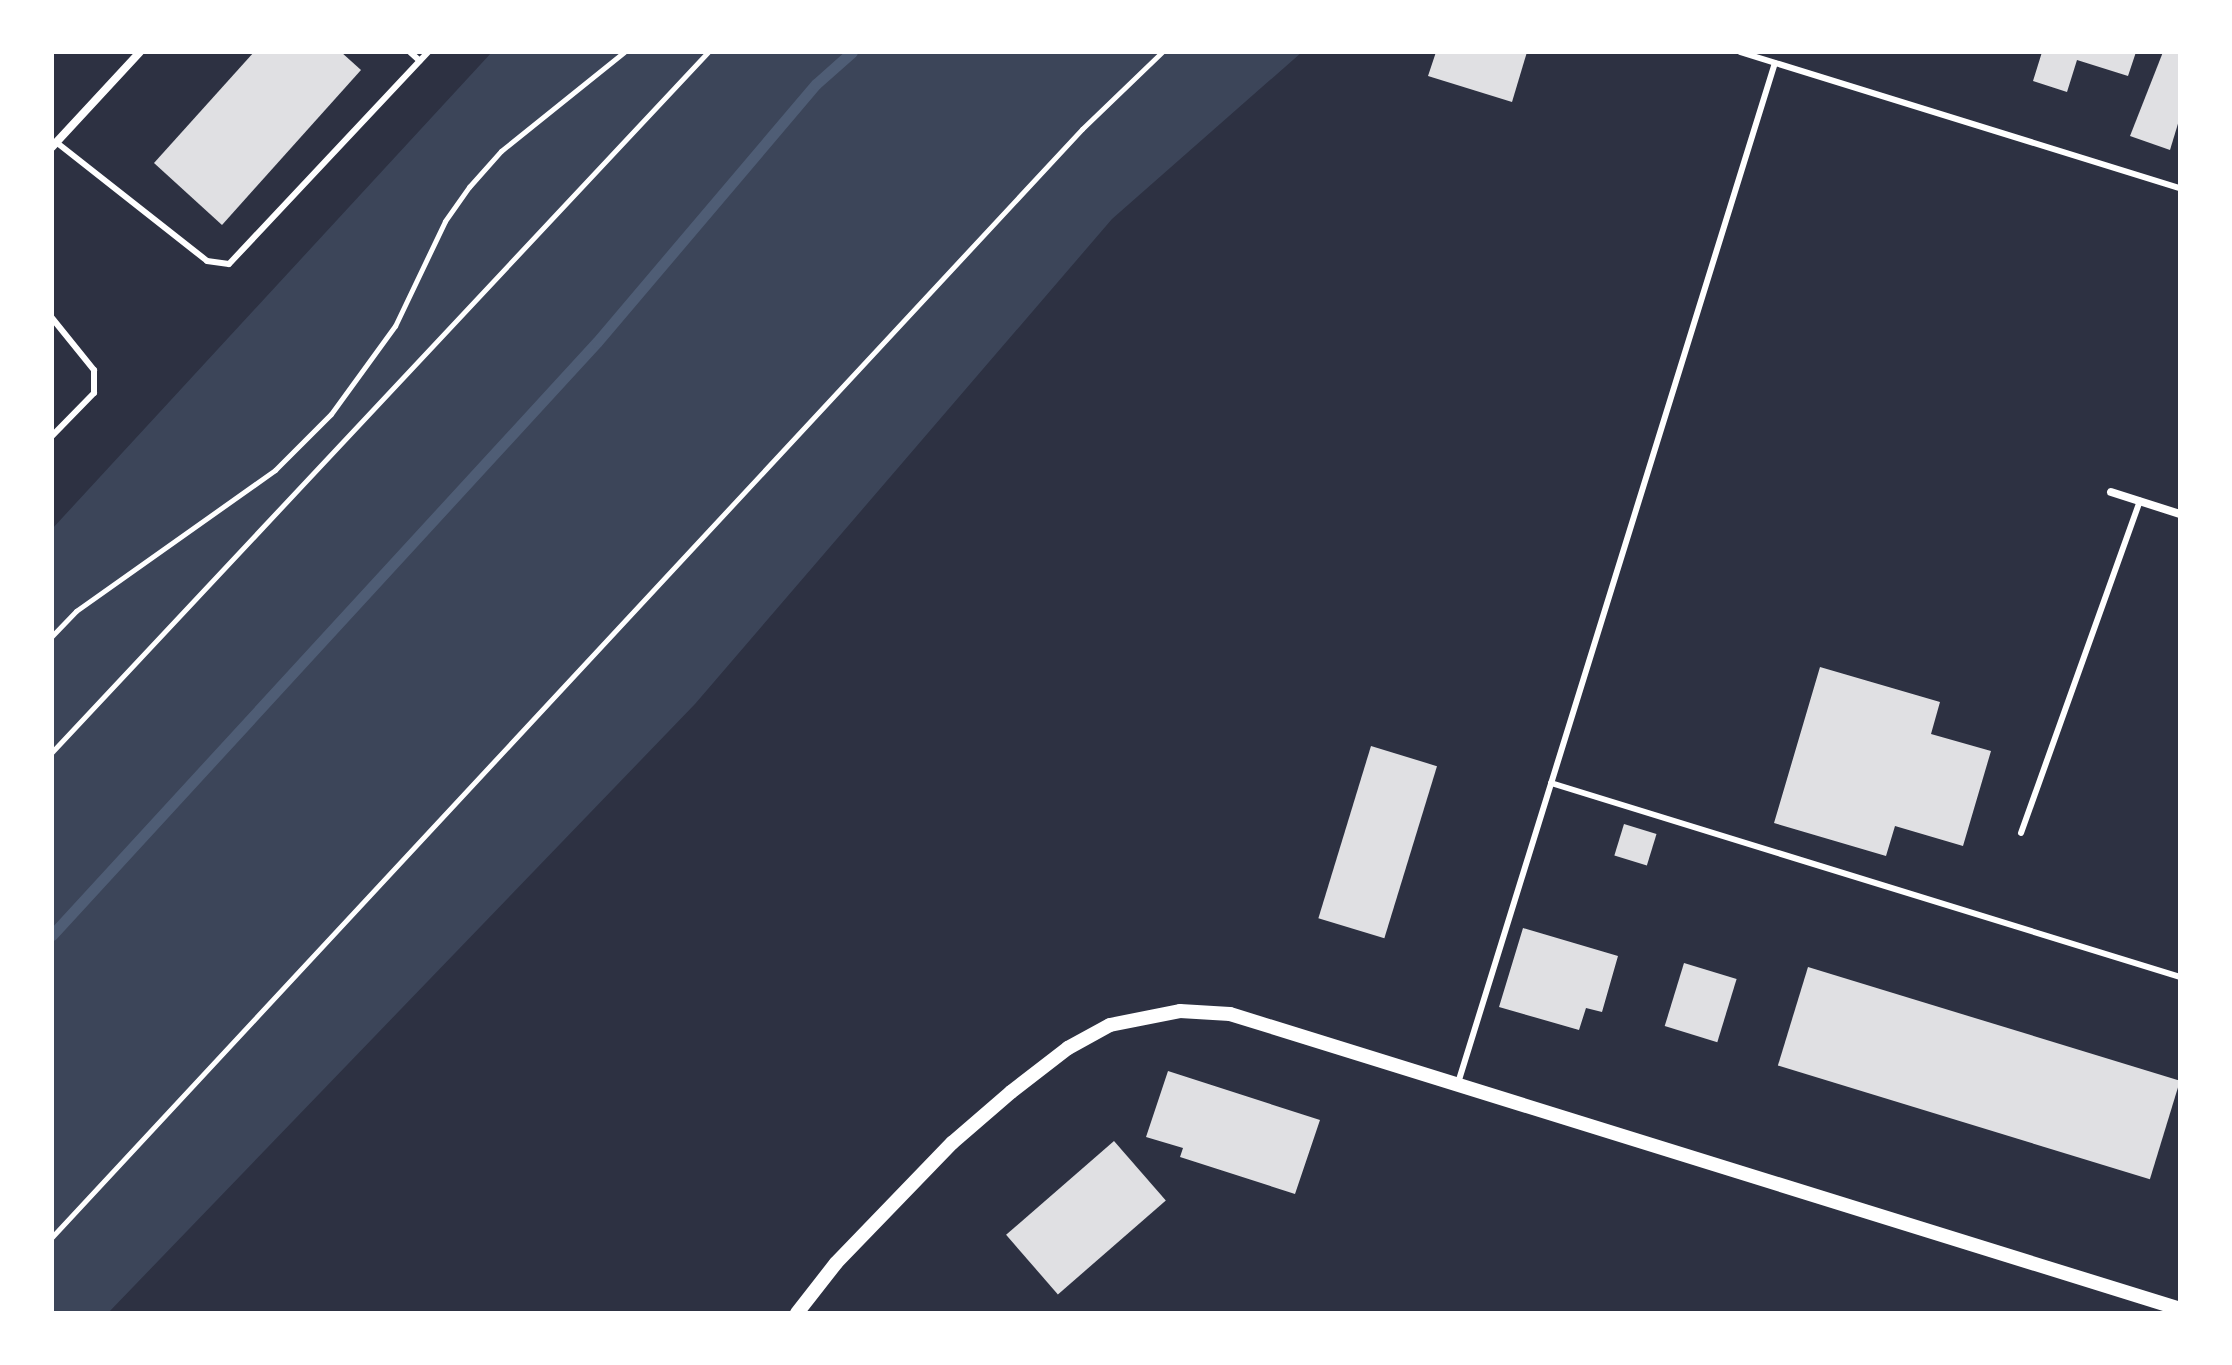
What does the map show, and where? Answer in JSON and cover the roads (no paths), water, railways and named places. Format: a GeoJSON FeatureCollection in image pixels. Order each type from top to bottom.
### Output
{"type":"FeatureCollection","features":[{"type":"Feature","properties":{"kind":"street"},"geometry":{"type":"LineString","coordinates":[[54,144],[140,52]]}},
{"type":"Feature","properties":{"kind":"street"},"geometry":{"type":"LineString","coordinates":[[2111,492],[2180,514]]}},
{"type":"Feature","properties":{"kind":"street"},"geometry":{"type":"LineString","coordinates":[[797,1313],[836,1263],[952,1143],[1068,1048],[1110,1025],[1180,1011],[1230,1014],[2180,1309]]}},
{"type":"Feature","properties":{"kind":"lane"},"geometry":{"type":"LineString","coordinates":[[410,52],[420,61]]}},
{"type":"Feature","properties":{"kind":"lane"},"geometry":{"type":"LineString","coordinates":[[54,144],[207,261],[229,264],[428,52]]}},
{"type":"Feature","properties":{"kind":"lane"},"geometry":{"type":"LineString","coordinates":[[1740,52],[2180,188]]}},
{"type":"Feature","properties":{"kind":"lane"},"geometry":{"type":"LineString","coordinates":[[1457,1084],[1775,63]]}},
{"type":"Feature","properties":{"kind":"lane"},"geometry":{"type":"LineString","coordinates":[[52,318],[94,370],[94,393],[52,436]]}},
{"type":"Feature","properties":{"kind":"lane"},"geometry":{"type":"LineString","coordinates":[[2021,833],[2140,501]]}},
{"type":"Feature","properties":{"kind":"lane"},"geometry":{"type":"LineString","coordinates":[[1551,783],[2180,977]]}},
{"type":"Feature","properties":{"kind":"waterway"},"geometry":{"type":"LineString","coordinates":[[52,935],[597,342],[816,84],[852,52]]}}]}
